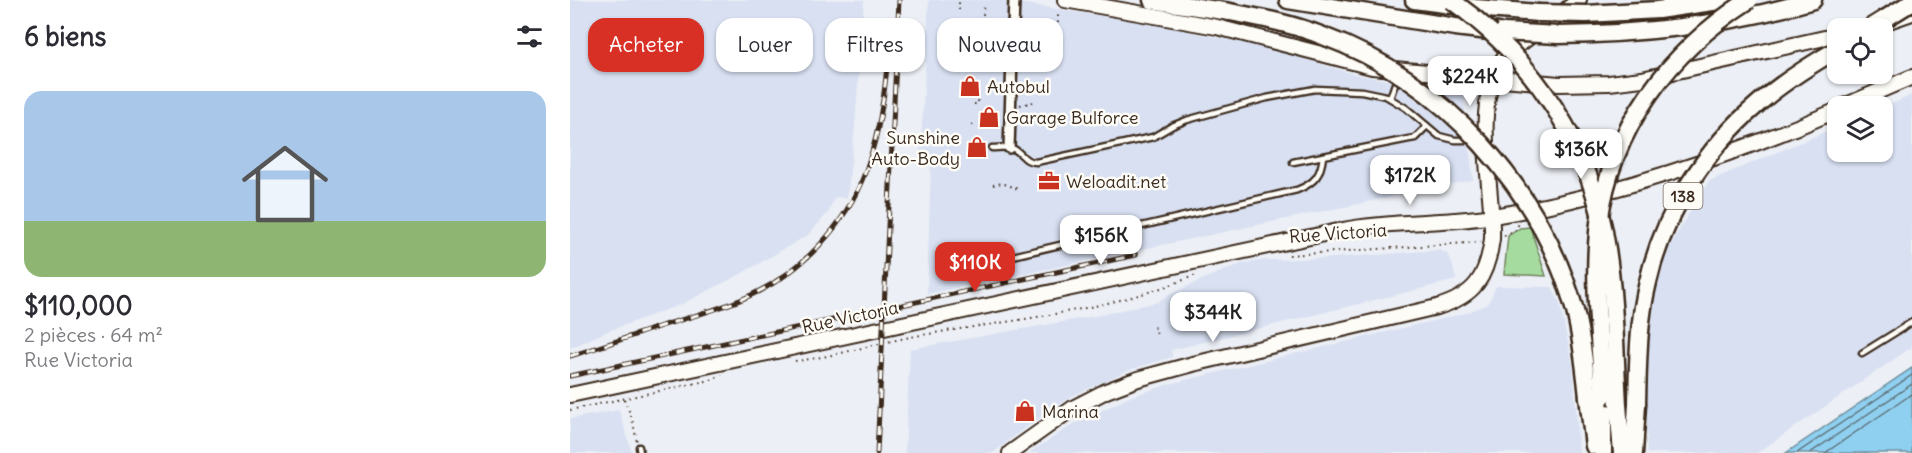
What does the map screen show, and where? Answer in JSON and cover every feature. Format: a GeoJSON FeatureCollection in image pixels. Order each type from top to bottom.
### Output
{"type":"FeatureCollection","features":[{"type":"Feature","properties":{"kind":"highway"},"geometry":{"type":"LineString","coordinates":[[1152,0],[1230,12],[1299,28],[1338,42],[1374,59],[1411,82],[1467,129],[1502,168],[1544,232],[1559,266],[1570,296],[1582,346],[1595,453]]}},
{"type":"Feature","properties":{"kind":"highway"},"geometry":{"type":"LineString","coordinates":[[1288,0],[1455,27],[1558,35],[1628,34],[1695,26],[1758,15],[1813,0]]}},
{"type":"Feature","properties":{"kind":"highway"},"geometry":{"type":"LineString","coordinates":[[1414,0],[1538,13],[1583,7],[1650,10],[1726,0]]}},
{"type":"Feature","properties":{"kind":"highway"},"geometry":{"type":"LineString","coordinates":[[1451,0],[1497,37],[1529,71],[1562,118],[1586,166],[1597,199],[1607,250],[1622,453]]}},
{"type":"Feature","properties":{"kind":"highway"},"geometry":{"type":"LineString","coordinates":[[1603,453],[1603,396],[1596,255],[1602,205],[1612,169],[1633,120],[1665,72],[1707,30],[1749,0]]}},
{"type":"Feature","properties":{"kind":"highway"},"geometry":{"type":"LineString","coordinates":[[1886,18],[1912,2]]}},
{"type":"Feature","properties":{"kind":"highway","name":"138"},"geometry":{"type":"LineString","coordinates":[[1634,453],[1638,354],[1643,307],[1651,269],[1672,216],[1702,165],[1742,118],[1777,88],[1827,56]]}},
{"type":"Feature","properties":{"kind":"main road"},"geometry":{"type":"LineString","coordinates":[[1065,0],[1217,27],[1363,66],[1559,84],[1625,81],[1827,37]]}},
{"type":"Feature","properties":{"kind":"main road"},"geometry":{"type":"LineString","coordinates":[[1010,453],[1073,408],[1106,391],[1138,379],[1437,307],[1457,300],[1475,287],[1483,274],[1491,249],[1492,216],[1486,139],[1486,103],[1491,79],[1499,63],[1508,53],[1583,7]]}},
{"type":"Feature","properties":{"kind":"main road"},"geometry":{"type":"LineString","coordinates":[[1893,19],[1912,13]]}},
{"type":"Feature","properties":{"kind":"main road"},"geometry":{"type":"LineString","coordinates":[[1867,96],[1912,77]]}},
{"type":"Feature","properties":{"kind":"main road","name":"Rue Victoria"},"geometry":{"type":"LineString","coordinates":[[570,395],[1363,226],[1492,216],[1570,199],[1667,172],[1762,140],[1827,114]]}},
{"type":"Feature","properties":{"kind":"street"},"geometry":{"type":"LineString","coordinates":[[1009,148],[1014,0]]}},
{"type":"Feature","properties":{"kind":"lane"},"geometry":{"type":"LineString","coordinates":[[1390,98],[1400,70]]}},
{"type":"Feature","properties":{"kind":"lane"},"geometry":{"type":"LineString","coordinates":[[992,148],[1016,150],[1026,160],[1036,162],[1153,136],[1180,123],[1263,99],[1305,90],[1362,91],[1390,98],[1406,108],[1439,136],[1449,139],[1486,139]]}},
{"type":"Feature","properties":{"kind":"lane"},"geometry":{"type":"LineString","coordinates":[[1293,162],[1415,138],[1427,126]]}},
{"type":"Feature","properties":{"kind":"lane"},"geometry":{"type":"LineString","coordinates":[[952,270],[1297,190],[1311,184],[1319,175],[1323,156]]}},
{"type":"Feature","properties":{"kind":"lane"},"geometry":{"type":"LineString","coordinates":[[1862,353],[1912,322]]}},
{"type":"Feature","properties":{"kind":"path"},"geometry":{"type":"LineString","coordinates":[[959,2],[959,9]]}},
{"type":"Feature","properties":{"kind":"path"},"geometry":{"type":"LineString","coordinates":[[983,15],[984,5]]}},
{"type":"Feature","properties":{"kind":"path"},"geometry":{"type":"LineString","coordinates":[[974,104],[978,104],[978,87],[975,84]]}},
{"type":"Feature","properties":{"kind":"path"},"geometry":{"type":"LineString","coordinates":[[1011,107],[1034,102]]}},
{"type":"Feature","properties":{"kind":"path"},"geometry":{"type":"LineString","coordinates":[[972,125],[977,123]]}},
{"type":"Feature","properties":{"kind":"path"},"geometry":{"type":"LineString","coordinates":[[977,142],[981,139]]}},
{"type":"Feature","properties":{"kind":"path"},"geometry":{"type":"LineString","coordinates":[[993,185],[1002,183],[1016,188],[1017,192]]}},
{"type":"Feature","properties":{"kind":"path"},"geometry":{"type":"LineString","coordinates":[[1504,236],[1519,225]]}},
{"type":"Feature","properties":{"kind":"path"},"geometry":{"type":"LineString","coordinates":[[1438,238],[1438,245]]}},
{"type":"Feature","properties":{"kind":"path","name":"Rue Victoria"},"geometry":{"type":"LineString","coordinates":[[1288,255],[1479,243]]}},
{"type":"Feature","properties":{"kind":"path","name":"Rue Victoria"},"geometry":{"type":"LineString","coordinates":[[789,361],[954,330],[1018,321],[1121,300],[1164,288],[1197,274]]}},
{"type":"Feature","properties":{"kind":"path"},"geometry":{"type":"LineString","coordinates":[[1154,327],[1157,330],[1156,336]]}},
{"type":"Feature","properties":{"kind":"path"},"geometry":{"type":"LineString","coordinates":[[570,410],[711,380],[727,373]]}},
{"type":"Feature","properties":{"kind":"path"},"geometry":{"type":"LineString","coordinates":[[616,386],[632,418],[639,450]]}},
{"type":"Feature","properties":{"kind":"path"},"geometry":{"type":"LineString","coordinates":[[1029,413],[1036,422]]}},
{"type":"Feature","properties":{"kind":"shaded area"},"geometry":{"type":"Polygon","coordinates":[[[570,0],[864,0],[863,18],[825,18],[825,72],[859,72],[847,198],[835,197],[828,213],[808,235],[739,275],[682,304],[608,331],[570,348],[570,0]]]}},
{"type":"Feature","properties":{"kind":"shaded area"},"geometry":{"type":"Polygon","coordinates":[[[929,0],[1000,0],[1158,25],[1268,48],[1354,74],[1406,84],[1452,87],[1463,96],[1473,180],[927,294],[931,161],[920,161],[929,0]]]}},
{"type":"Feature","properties":{"kind":"shaded area"},"geometry":{"type":"Polygon","coordinates":[[[1912,95],[1912,347],[1757,453],[1647,453],[1647,353],[1655,287],[1670,245],[1709,181],[1827,131],[1827,162],[1893,162],[1893,104],[1912,95]]]}},
{"type":"Feature","properties":{"kind":"shaded area"},"geometry":{"type":"Polygon","coordinates":[[[1440,250],[1447,254],[1452,263],[1456,280],[1171,350],[1172,357],[1126,371],[1074,395],[993,453],[905,453],[910,349],[1090,317],[1158,302],[1208,277],[1241,264],[1267,260],[1333,258],[1440,250]]]}},
{"type":"Feature","properties":{"kind":"shaded area"},"geometry":{"type":"Polygon","coordinates":[[[1496,286],[1552,287],[1559,301],[1573,366],[1579,453],[1029,453],[1077,422],[1130,397],[1169,384],[1466,313],[1488,304],[1496,286]]]}},
{"type":"Feature","properties":{"kind":"shaded area"},"geometry":{"type":"Polygon","coordinates":[[[619,410],[632,453],[570,453],[570,419],[619,410]]]}},
{"type":"Feature","properties":{"kind":"green space"},"geometry":{"type":"Polygon","coordinates":[[[1530,227],[1546,276],[1504,274],[1508,236],[1520,228],[1530,227]]]}},
{"type":"Feature","properties":{"kind":"water"},"geometry":{"type":"Polygon","coordinates":[[[1912,368],[1912,453],[1786,453],[1912,368]]]}},
{"type":"Feature","properties":{"kind":"railway"},"geometry":{"type":"LineString","coordinates":[[877,453],[899,0]]}},
{"type":"Feature","properties":{"kind":"railway"},"geometry":{"type":"LineString","coordinates":[[570,356],[747,297],[786,275],[803,261],[834,228],[857,191],[877,134],[886,72]]}},
{"type":"Feature","properties":{"kind":"railway"},"geometry":{"type":"LineString","coordinates":[[570,376],[1136,255]]}},
{"type":"Feature","properties":{"kind":"place","name":"Autobul"},"geometry":{"type":"Point","coordinates":[970,86]}},
{"type":"Feature","properties":{"kind":"place","name":"Garage Bulforce"},"geometry":{"type":"Point","coordinates":[989,117]}},
{"type":"Feature","properties":{"kind":"place","name":"Sunshine Auto-Body"},"geometry":{"type":"Point","coordinates":[977,147]}},
{"type":"Feature","properties":{"kind":"place","name":"Weloadit.net"},"geometry":{"type":"Point","coordinates":[1049,181]}},
{"type":"Feature","properties":{"kind":"place","name":"Marina"},"geometry":{"type":"Point","coordinates":[1025,411]}}]}
